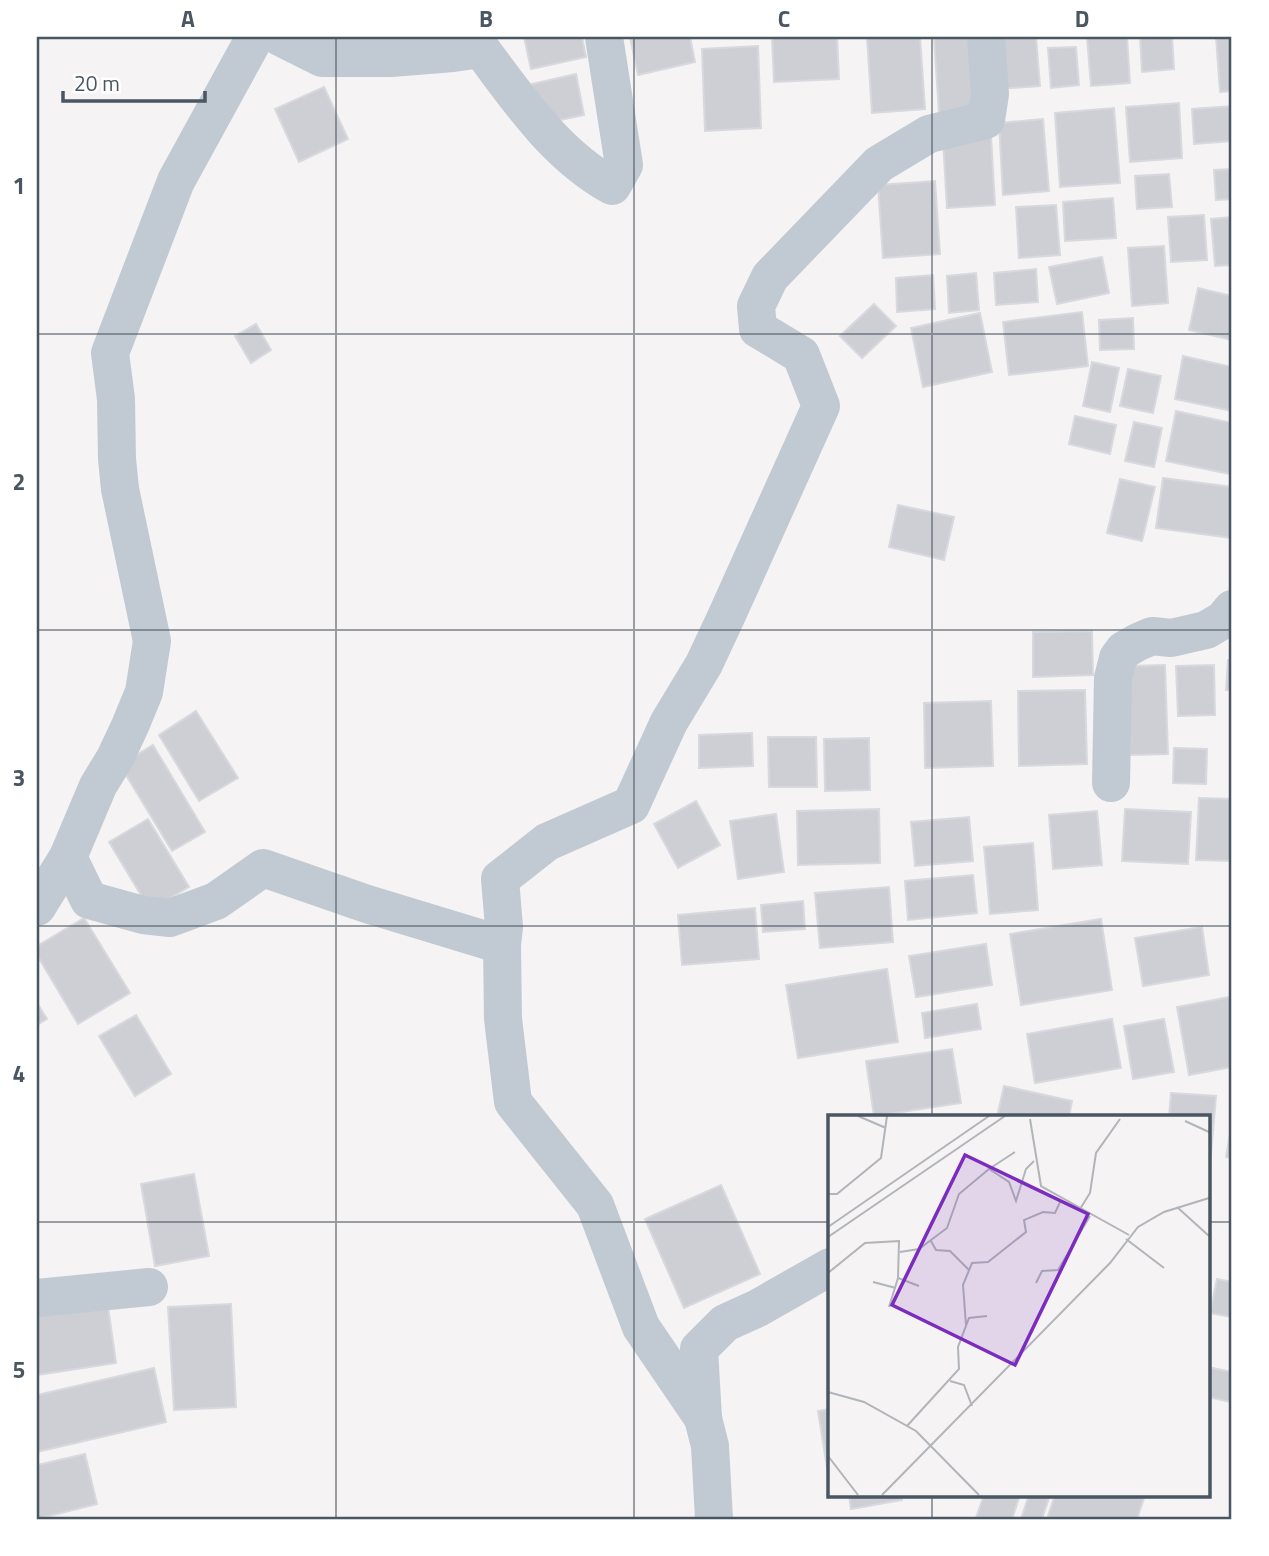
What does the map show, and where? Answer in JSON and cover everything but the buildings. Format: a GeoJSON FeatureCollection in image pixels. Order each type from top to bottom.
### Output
{"type":"FeatureCollection","features":[{"type":"Feature","properties":{"kind":"street"},"geometry":{"type":"LineString","coordinates":[[37,907],[68,857],[98,786],[130,726],[144,692],[152,641],[120,489],[116,399],[110,353],[176,181],[255,37]]}},
{"type":"Feature","properties":{"kind":"street"},"geometry":{"type":"LineString","coordinates":[[280,37],[322,58],[391,58],[481,49],[562,151],[612,186],[624,165],[604,37]]}},
{"type":"Feature","properties":{"kind":"street"},"geometry":{"type":"LineString","coordinates":[[703,1418],[641,1327],[595,1205],[513,1102],[503,1019],[504,927],[500,878],[547,842],[631,805],[669,722],[704,664],[821,406],[801,355],[758,329],[756,306],[770,277],[878,164],[929,134],[986,120],[990,94],[986,37]]}},
{"type":"Feature","properties":{"kind":"street"},"geometry":{"type":"LineString","coordinates":[[1111,783],[1113,678],[1118,658],[1124,650],[1152,636],[1171,638],[1206,630],[1223,620],[1232,609]]}},
{"type":"Feature","properties":{"kind":"street"},"geometry":{"type":"LineString","coordinates":[[68,857],[89,900],[143,915],[170,918],[216,901],[263,869],[367,904],[502,944]]}},
{"type":"Feature","properties":{"kind":"street"},"geometry":{"type":"LineString","coordinates":[[714,1519],[710,1446],[703,1418],[699,1349],[725,1323],[758,1308],[828,1268]]}},
{"type":"Feature","properties":{"kind":"street"},"geometry":{"type":"LineString","coordinates":[[37,1298],[149,1287]]}}]}
